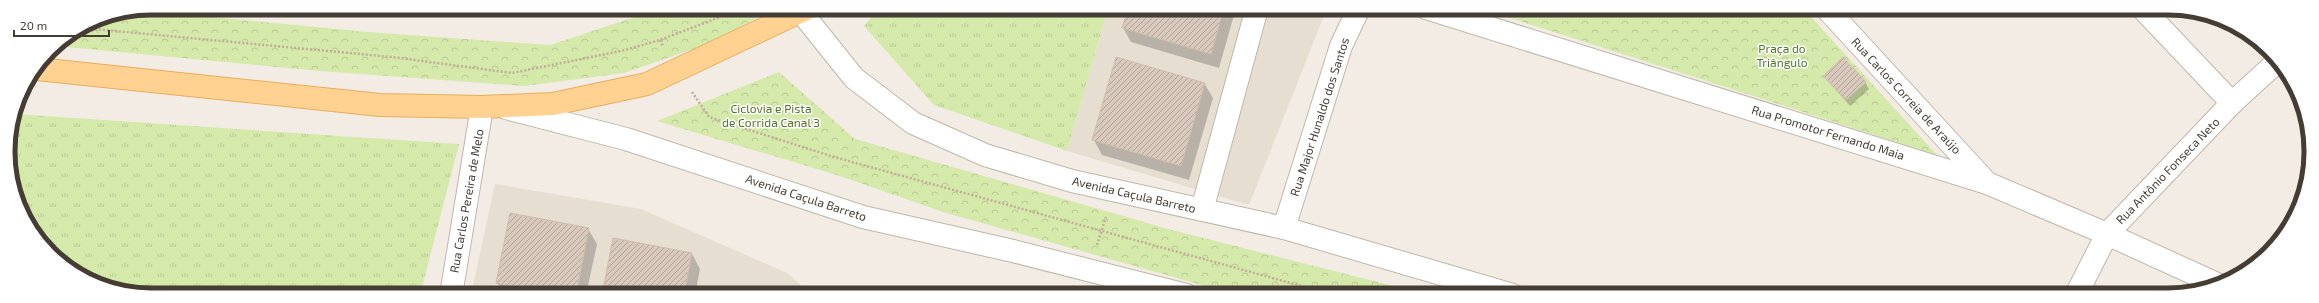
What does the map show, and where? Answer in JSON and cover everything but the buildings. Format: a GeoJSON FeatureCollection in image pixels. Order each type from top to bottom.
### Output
{"type":"FeatureCollection","features":[{"type":"Feature","properties":{"kind":"main road"},"geometry":{"type":"LineString","coordinates":[[42,69],[380,105],[491,107],[553,104],[647,84],[794,15]]}},
{"type":"Feature","properties":{"kind":"street","name":"Avenida Caçula Barreto"},"geometry":{"type":"LineString","coordinates":[[809,15],[854,78],[913,123],[985,155],[1072,181],[1284,228],[1488,288]]}},
{"type":"Feature","properties":{"kind":"street"},"geometry":{"type":"LineString","coordinates":[[1202,210],[1255,15]]}},
{"type":"Feature","properties":{"kind":"street","name":"Rua Major Hunaldo dos Santos"},"geometry":{"type":"LineString","coordinates":[[1284,228],[1341,46],[1356,15]]}},
{"type":"Feature","properties":{"kind":"street","name":"Rua Promotor Fernando Maia"},"geometry":{"type":"LineString","coordinates":[[1448,15],[1987,183],[2107,234],[2210,281]]}},
{"type":"Feature","properties":{"kind":"street","name":"Rua Carlos Correia de Araújo"},"geometry":{"type":"LineString","coordinates":[[1832,15],[1987,183]]}},
{"type":"Feature","properties":{"kind":"street"},"geometry":{"type":"LineString","coordinates":[[2149,15],[2232,103]]}},
{"type":"Feature","properties":{"kind":"street","name":"Rua Antônio Fonseca Neto"},"geometry":{"type":"LineString","coordinates":[[2080,288],[2107,234],[2232,103],[2274,65]]}},
{"type":"Feature","properties":{"kind":"street","name":"Avenida Caçula Barreto"},"geometry":{"type":"LineString","coordinates":[[491,107],[626,139],[863,217],[1090,270],[1159,288]]}},
{"type":"Feature","properties":{"kind":"street","name":"Rua Carlos Pereira de Melo"},"geometry":{"type":"LineString","coordinates":[[452,288],[491,107]]}},
{"type":"Feature","properties":{"kind":"path"},"geometry":{"type":"LineString","coordinates":[[91,29],[392,57],[512,73],[622,51],[660,40],[721,16]]}},
{"type":"Feature","properties":{"kind":"path"},"geometry":{"type":"LineString","coordinates":[[660,40],[677,70],[709,117],[834,157],[1309,288]]}},
{"type":"Feature","properties":{"kind":"path"},"geometry":{"type":"LineString","coordinates":[[1090,270],[1114,190]]}},
{"type":"Feature","properties":{"kind":"shaded area"},"geometry":{"type":"Polygon","coordinates":[[[1106,15],[1324,15],[1249,205],[1067,151],[1106,15]]]}},
{"type":"Feature","properties":{"kind":"shaded area"},"geometry":{"type":"Polygon","coordinates":[[[495,184],[641,209],[787,273],[804,288],[473,288],[495,184]]]}},
{"type":"Feature","properties":{"kind":"green space"},"geometry":{"type":"Polygon","coordinates":[[[152,15],[192,15],[367,32],[550,45],[641,15],[762,15],[702,46],[624,73],[524,86],[320,71],[64,47],[99,25],[134,16],[152,15]]]}},
{"type":"Feature","properties":{"kind":"green space"},"geometry":{"type":"Polygon","coordinates":[[[873,15],[1106,15],[1067,151],[934,105],[864,26],[873,15]]]}},
{"type":"Feature","properties":{"kind":"green space","name":"Praça do Triângulo"},"geometry":{"type":"Polygon","coordinates":[[[1501,15],[1809,15],[1937,155],[1501,15]]]}},
{"type":"Feature","properties":{"kind":"green space","name":"Ciclovia e Pista de Corrida Canal 3"},"geometry":{"type":"Polygon","coordinates":[[[779,72],[855,139],[1172,230],[1401,288],[1212,288],[943,212],[840,176],[657,121],[779,72]]]}},
{"type":"Feature","properties":{"kind":"green space"},"geometry":{"type":"Polygon","coordinates":[[[20,114],[459,144],[422,288],[143,288],[99,278],[68,260],[61,254],[49,242],[33,220],[22,195],[16,169],[15,152],[16,134],[20,114]]]}}]}
